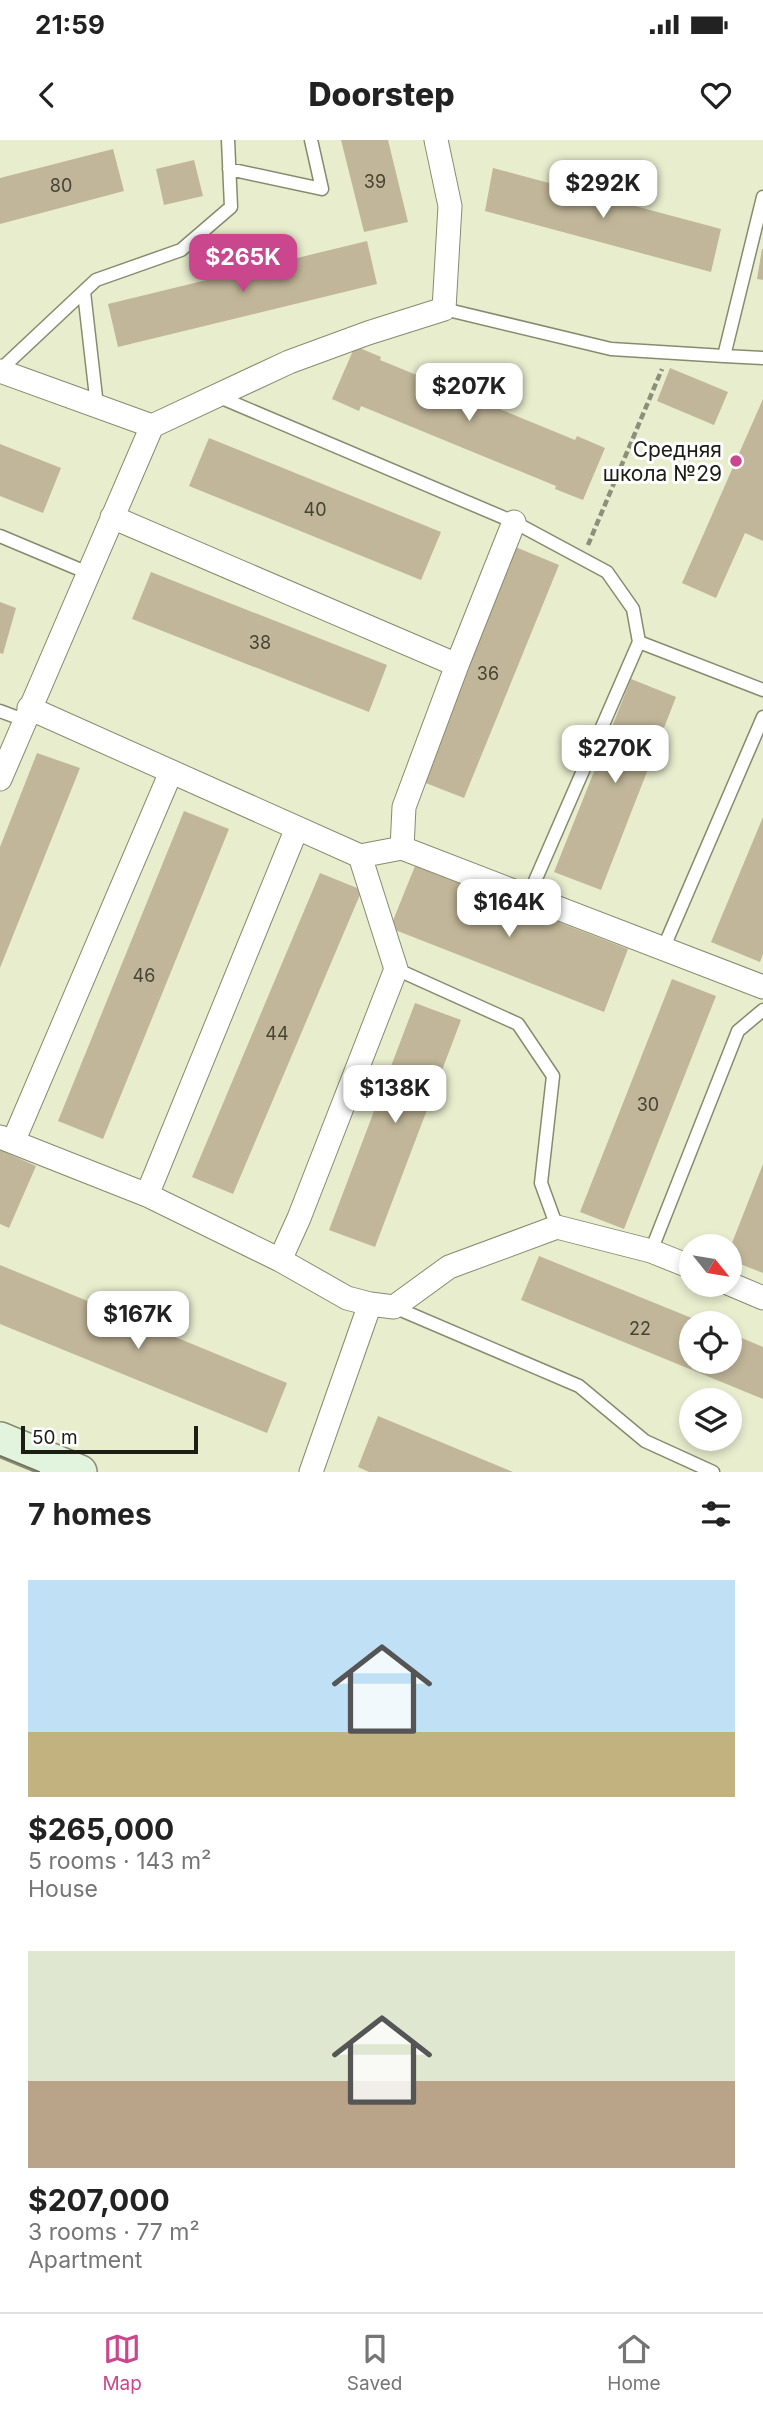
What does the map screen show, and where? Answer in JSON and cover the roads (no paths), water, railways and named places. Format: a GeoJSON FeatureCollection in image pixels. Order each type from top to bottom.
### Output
{"type":"FeatureCollection","features":[{"type":"Feature","properties":{"kind":"main road"},"geometry":{"type":"LineString","coordinates":[[0,1439],[80,1472]]}},
{"type":"Feature","properties":{"kind":"street"},"geometry":{"type":"LineString","coordinates":[[0,779],[152,426],[289,362],[444,309],[450,206],[436,140]]}},
{"type":"Feature","properties":{"kind":"street"},"geometry":{"type":"LineString","coordinates":[[0,370],[152,426]]}},
{"type":"Feature","properties":{"kind":"street"},"geometry":{"type":"LineString","coordinates":[[112,517],[457,665]]}},
{"type":"Feature","properties":{"kind":"street"},"geometry":{"type":"LineString","coordinates":[[402,848],[404,807],[514,523]]}},
{"type":"Feature","properties":{"kind":"street"},"geometry":{"type":"LineString","coordinates":[[26,714],[171,772],[360,856],[402,848],[763,987]]}},
{"type":"Feature","properties":{"kind":"street"},"geometry":{"type":"LineString","coordinates":[[171,772],[7,1140],[147,1195],[280,1260],[347,1298],[370,1304],[394,1307],[449,1268],[556,1227],[651,1251],[679,1263]]}},
{"type":"Feature","properties":{"kind":"street"},"geometry":{"type":"LineString","coordinates":[[147,1195],[297,828]]}},
{"type":"Feature","properties":{"kind":"street"},"geometry":{"type":"LineString","coordinates":[[280,1260],[396,969],[360,856]]}},
{"type":"Feature","properties":{"kind":"street"},"geometry":{"type":"LineString","coordinates":[[742,1289],[763,1298]]}},
{"type":"Feature","properties":{"kind":"street"},"geometry":{"type":"LineString","coordinates":[[311,1472],[370,1304]]}},
{"type":"Feature","properties":{"kind":"lane"},"geometry":{"type":"LineString","coordinates":[[0,370],[96,280],[181,250],[231,207],[229,140]]}},
{"type":"Feature","properties":{"kind":"lane"},"geometry":{"type":"LineString","coordinates":[[229,169],[322,189],[311,140]]}},
{"type":"Feature","properties":{"kind":"lane"},"geometry":{"type":"LineString","coordinates":[[724,356],[763,199]]}},
{"type":"Feature","properties":{"kind":"lane"},"geometry":{"type":"LineString","coordinates":[[83,292],[97,406]]}},
{"type":"Feature","properties":{"kind":"lane"},"geometry":{"type":"LineString","coordinates":[[444,309],[611,349],[763,358]]}},
{"type":"Feature","properties":{"kind":"lane"},"geometry":{"type":"LineString","coordinates":[[217,396],[514,523],[607,572],[633,609],[639,642],[528,897]]}},
{"type":"Feature","properties":{"kind":"lane"},"geometry":{"type":"LineString","coordinates":[[0,536],[88,573]]}},
{"type":"Feature","properties":{"kind":"lane"},"geometry":{"type":"LineString","coordinates":[[639,642],[763,690]]}},
{"type":"Feature","properties":{"kind":"lane"},"geometry":{"type":"LineString","coordinates":[[0,711],[26,714]]}},
{"type":"Feature","properties":{"kind":"lane"},"geometry":{"type":"LineString","coordinates":[[663,949],[763,717]]}},
{"type":"Feature","properties":{"kind":"lane"},"geometry":{"type":"LineString","coordinates":[[396,969],[518,1024],[553,1076],[541,1183],[556,1227]]}},
{"type":"Feature","properties":{"kind":"lane"},"geometry":{"type":"LineString","coordinates":[[651,1251],[738,1031],[763,1010]]}},
{"type":"Feature","properties":{"kind":"lane"},"geometry":{"type":"LineString","coordinates":[[394,1307],[579,1386],[645,1441],[713,1472]]}},
{"type":"Feature","properties":{"kind":"tram line"},"geometry":{"type":"LineString","coordinates":[[0,1456],[39,1472]]}},
{"type":"Feature","properties":{"kind":"place","name":"Средняя школа №29"},"geometry":{"type":"Point","coordinates":[736,461]}}]}
